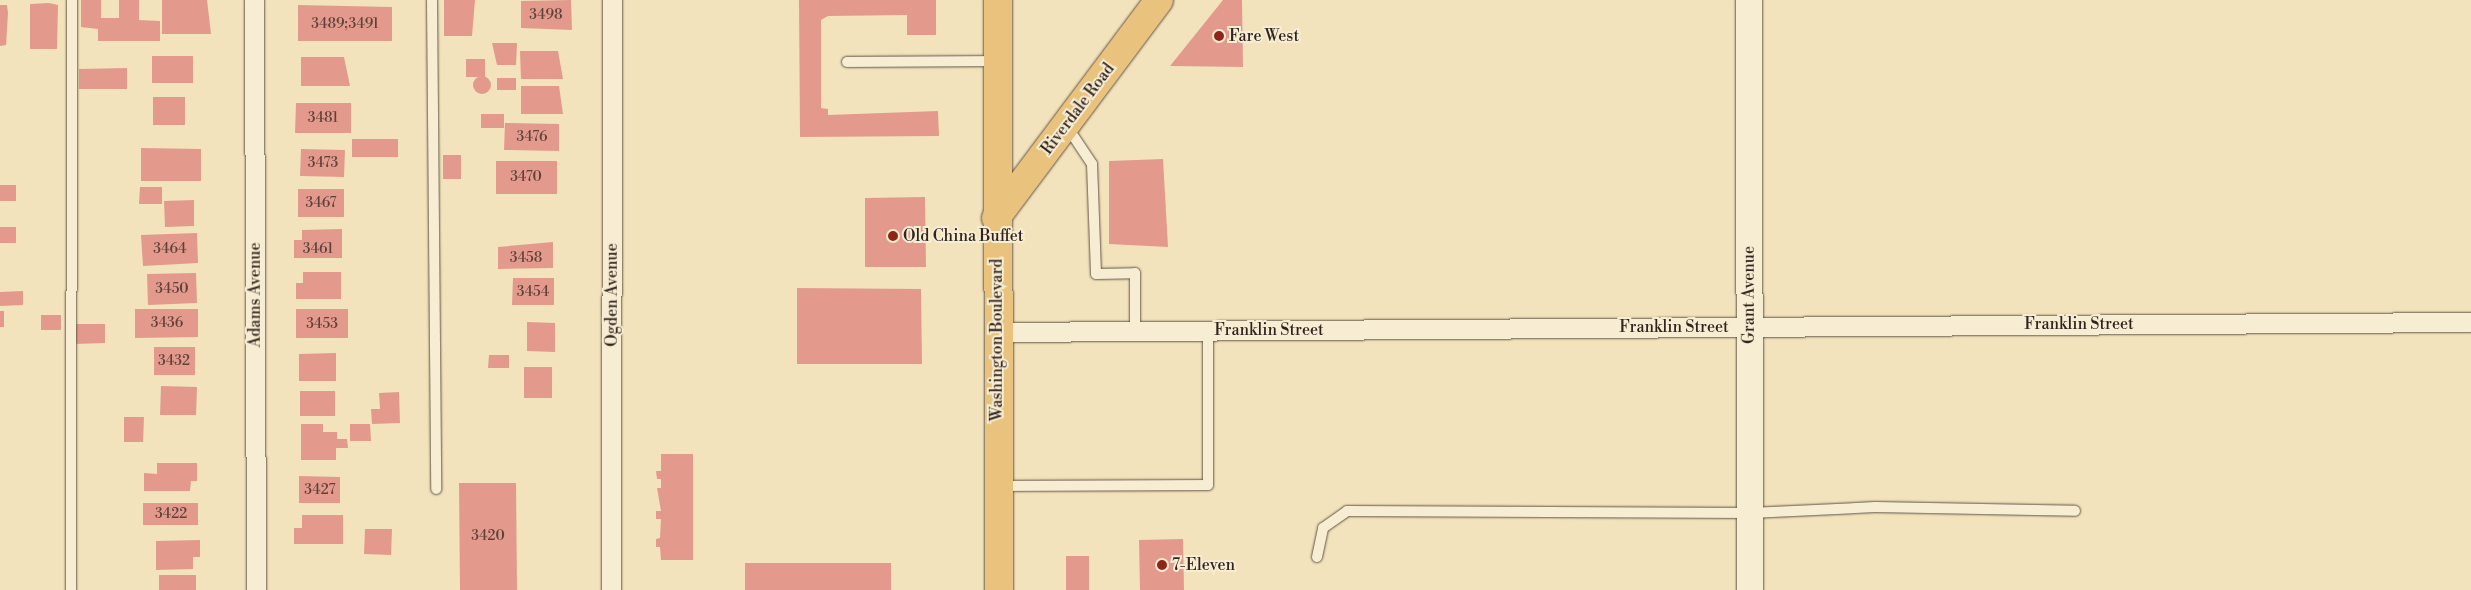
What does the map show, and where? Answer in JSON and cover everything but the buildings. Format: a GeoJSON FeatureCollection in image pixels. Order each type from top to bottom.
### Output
{"type":"FeatureCollection","features":[{"type":"Feature","properties":{"kind":"main road","name":"Washington Boulevard"},"geometry":{"type":"LineString","coordinates":[[998,0],[996,218],[999,590]]}},
{"type":"Feature","properties":{"kind":"main road","name":"Riverdale Road"},"geometry":{"type":"LineString","coordinates":[[996,218],[1159,0]]}},
{"type":"Feature","properties":{"kind":"street","name":"Adams Avenue"},"geometry":{"type":"LineString","coordinates":[[254,0],[256,590]]}},
{"type":"Feature","properties":{"kind":"street","name":"Ogden Avenue"},"geometry":{"type":"LineString","coordinates":[[611,590],[612,0]]}},
{"type":"Feature","properties":{"kind":"street","name":"Grant Avenue"},"geometry":{"type":"LineString","coordinates":[[1749,0],[1750,590]]}},
{"type":"Feature","properties":{"kind":"street","name":"Franklin Street"},"geometry":{"type":"LineString","coordinates":[[997,332],[2471,322]]}},
{"type":"Feature","properties":{"kind":"lane"},"geometry":{"type":"LineString","coordinates":[[71,590],[72,0]]}},
{"type":"Feature","properties":{"kind":"lane"},"geometry":{"type":"LineString","coordinates":[[432,0],[436,489]]}},
{"type":"Feature","properties":{"kind":"lane"},"geometry":{"type":"LineString","coordinates":[[847,62],[998,61]]}},
{"type":"Feature","properties":{"kind":"lane"},"geometry":{"type":"LineString","coordinates":[[1066,125],[1092,164],[1096,274],[1135,273],[1135,331]]}},
{"type":"Feature","properties":{"kind":"lane"},"geometry":{"type":"LineString","coordinates":[[998,486],[1208,485],[1208,331]]}},
{"type":"Feature","properties":{"kind":"lane"},"geometry":{"type":"LineString","coordinates":[[1317,557],[1323,528],[1347,511],[1750,513],[1875,508],[2075,511]]}},
{"type":"Feature","properties":{"kind":"place","name":"Fare West"},"geometry":{"type":"Point","coordinates":[1219,36]}},
{"type":"Feature","properties":{"kind":"place","name":"Old China Buffet"},"geometry":{"type":"Point","coordinates":[893,236]}},
{"type":"Feature","properties":{"kind":"place","name":"7-Eleven"},"geometry":{"type":"Point","coordinates":[1162,565]}}]}
